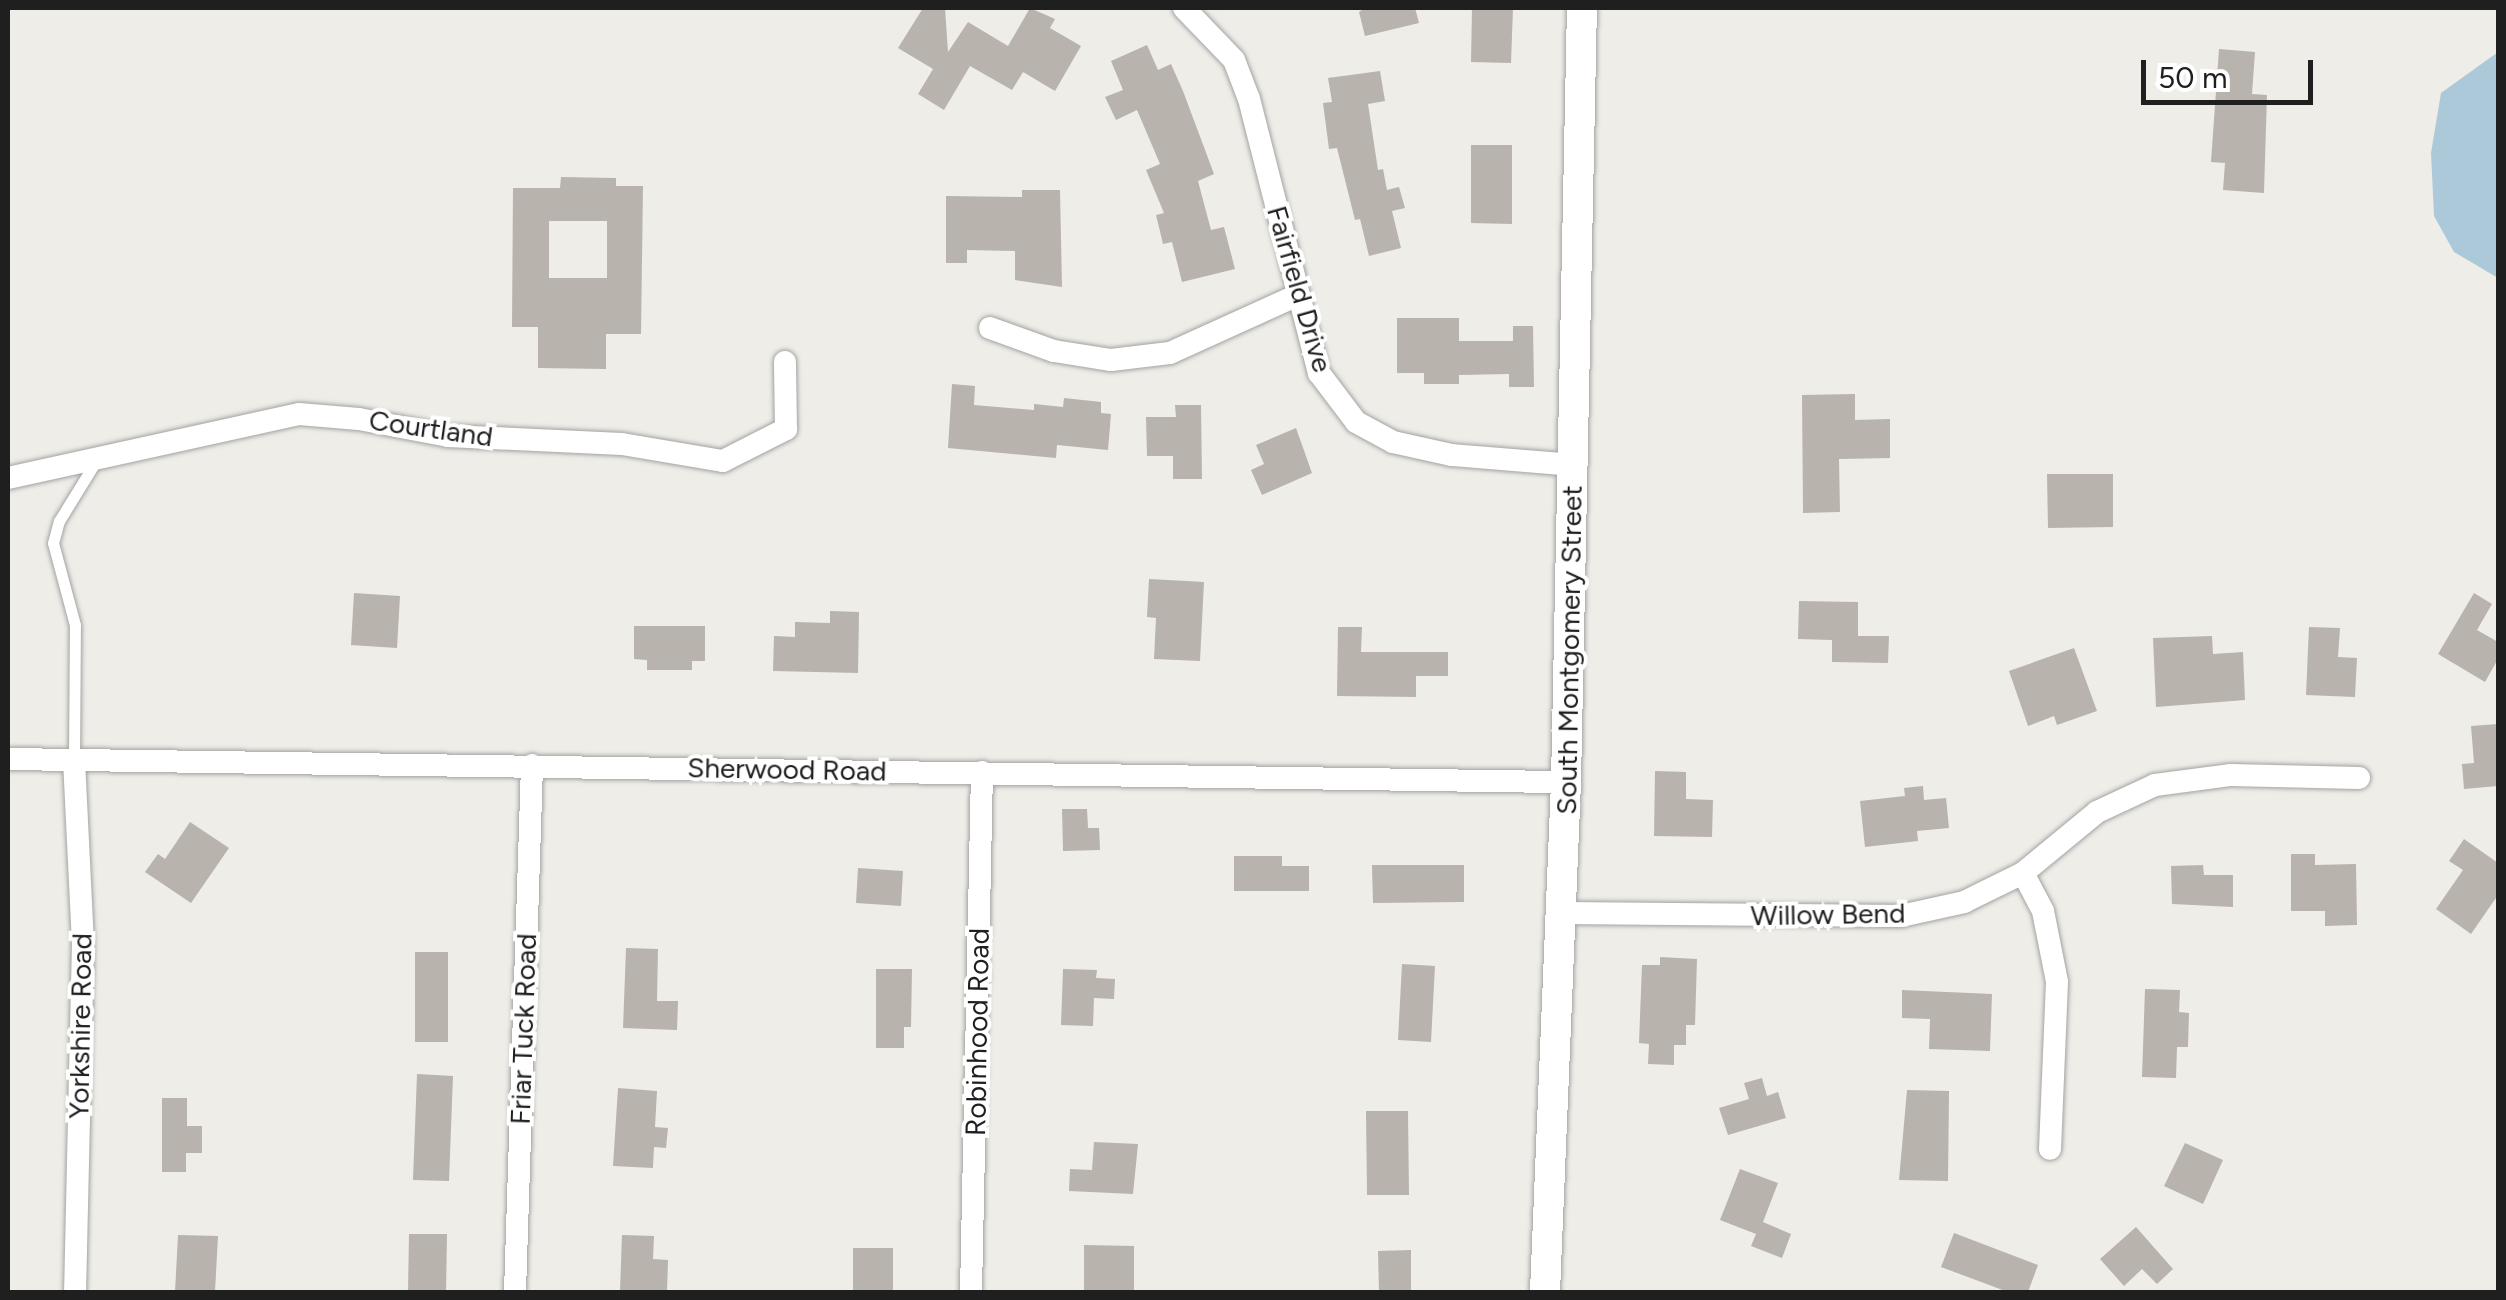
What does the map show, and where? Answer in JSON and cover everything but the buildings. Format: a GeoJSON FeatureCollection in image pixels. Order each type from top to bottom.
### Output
{"type":"FeatureCollection","features":[{"type":"Feature","properties":{"kind":"street","name":"Fairfield Drive"},"geometry":{"type":"LineString","coordinates":[[1184,8],[1234,60],[1319,373],[1356,422],[1393,442],[1452,455],[1573,465]]}},
{"type":"Feature","properties":{"kind":"street","name":"South Montgomery Street"},"geometry":{"type":"LineString","coordinates":[[1545,1292],[1566,782],[1582,8]]}},
{"type":"Feature","properties":{"kind":"street"},"geometry":{"type":"LineString","coordinates":[[990,328],[1054,351],[1111,360],[1170,354],[1298,295]]}},
{"type":"Feature","properties":{"kind":"street","name":"Courtland"},"geometry":{"type":"LineString","coordinates":[[8,478],[300,414],[358,419],[448,436],[622,444],[723,461],[786,429],[785,362]]}},
{"type":"Feature","properties":{"kind":"street","name":"Sherwood Road"},"geometry":{"type":"LineString","coordinates":[[8,759],[1566,782]]}},
{"type":"Feature","properties":{"kind":"street","name":"Yorkshire Road"},"geometry":{"type":"LineString","coordinates":[[74,760],[83,942],[76,1292]]}},
{"type":"Feature","properties":{"kind":"street","name":"Friar Tuck Road"},"geometry":{"type":"LineString","coordinates":[[515,1292],[532,765]]}},
{"type":"Feature","properties":{"kind":"street","name":"Robinhood Road"},"geometry":{"type":"LineString","coordinates":[[971,1292],[982,772]]}},
{"type":"Feature","properties":{"kind":"street","name":"Willow Bend"},"geometry":{"type":"LineString","coordinates":[[1561,913],[1901,916],[1964,902],[2023,873],[2097,812],[2155,785],[2231,775],[2359,778]]}},
{"type":"Feature","properties":{"kind":"street"},"geometry":{"type":"LineString","coordinates":[[2023,873],[2043,911],[2057,982],[2050,1149]]}},
{"type":"Feature","properties":{"kind":"lane"},"geometry":{"type":"LineString","coordinates":[[74,760],[75,625],[54,543],[59,520],[96,461]]}},
{"type":"Feature","properties":{"kind":"water"},"geometry":{"type":"Polygon","coordinates":[[[2498,52],[2498,278],[2454,252],[2434,216],[2431,153],[2441,93],[2498,52]]]}}]}
